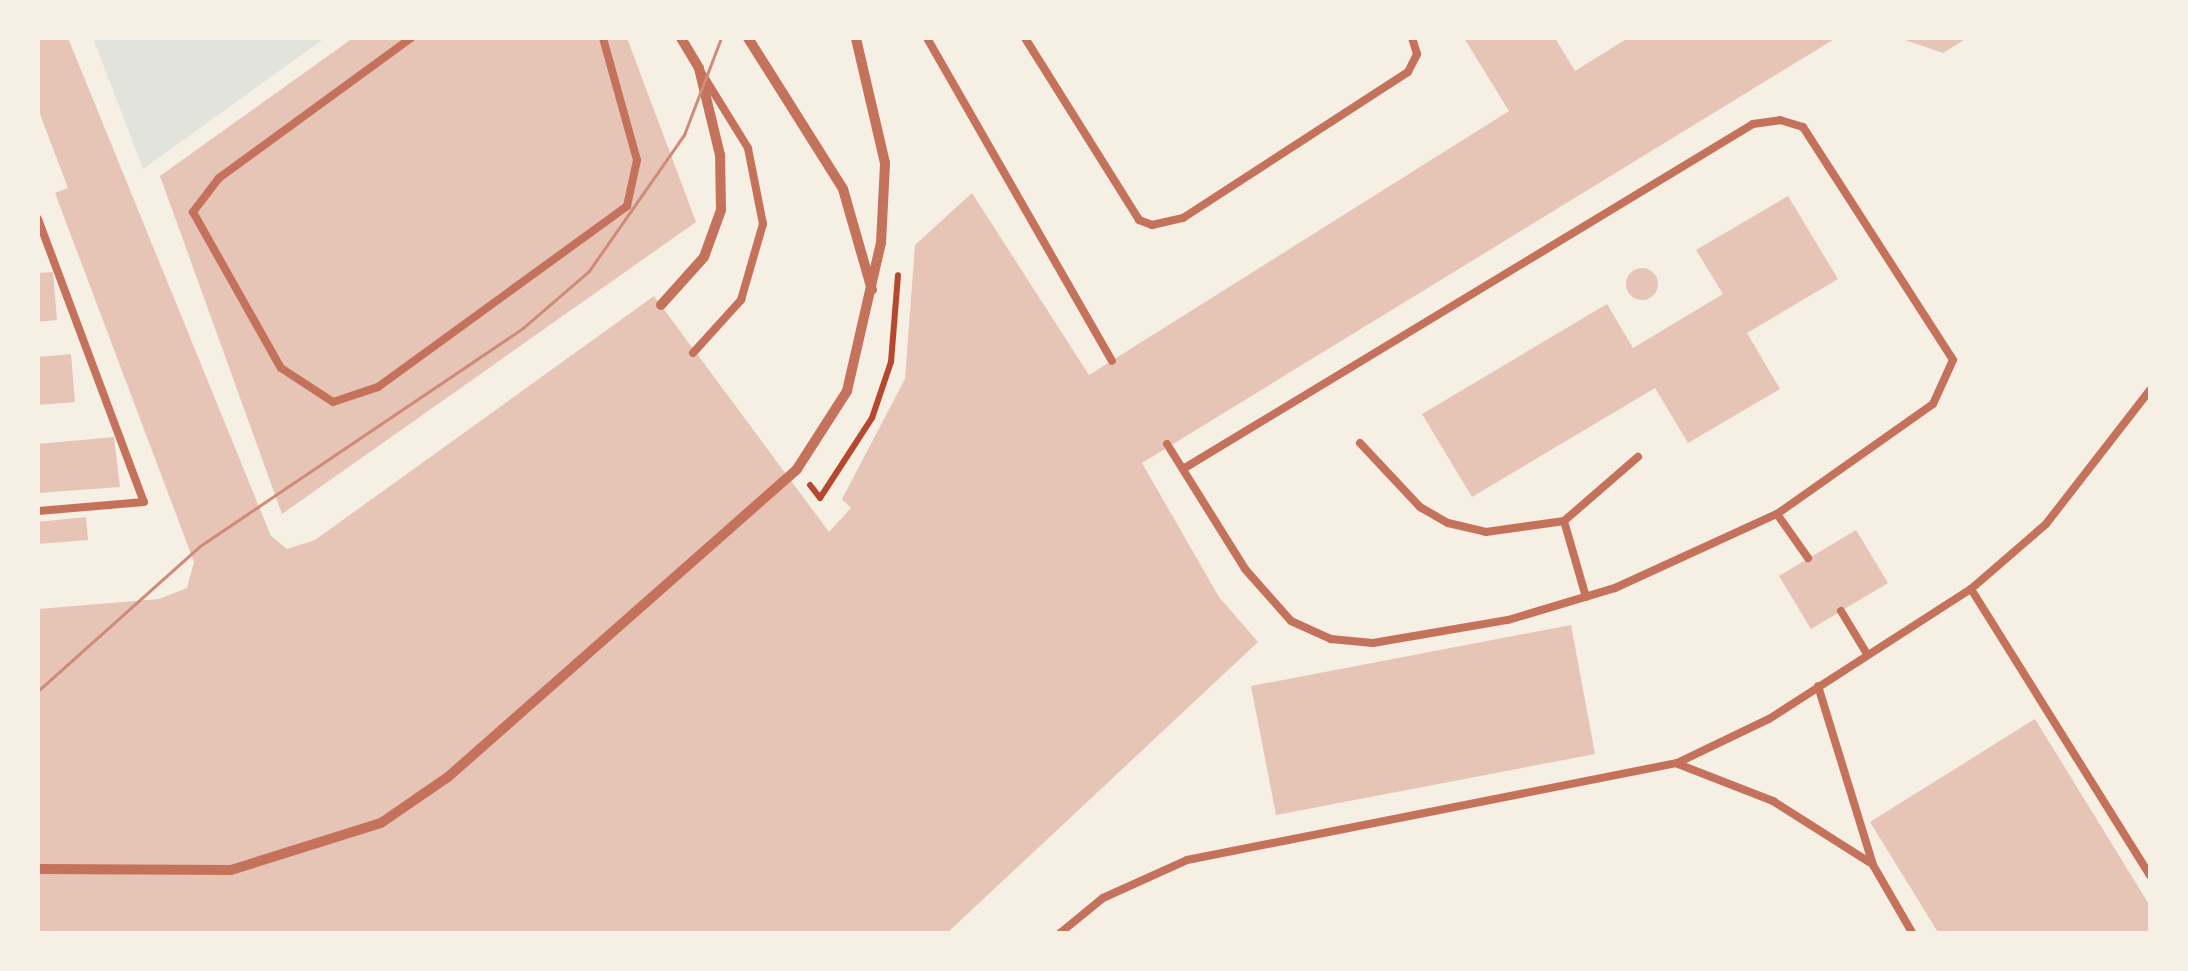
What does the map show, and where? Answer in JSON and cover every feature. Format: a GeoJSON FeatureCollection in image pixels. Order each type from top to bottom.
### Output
{"type":"FeatureCollection","features":[{"type":"Feature","properties":{"kind":"street"},"geometry":{"type":"LineString","coordinates":[[661,305],[704,258],[720,210],[720,155],[699,68],[681,38]]}},
{"type":"Feature","properties":{"kind":"street"},"geometry":{"type":"LineString","coordinates":[[748,38],[843,189],[874,296]]}},
{"type":"Feature","properties":{"kind":"street"},"geometry":{"type":"LineString","coordinates":[[38,869],[277,862],[381,823],[448,778],[822,441],[874,296],[885,162],[856,38]]}},
{"type":"Feature","properties":{"kind":"lane"},"geometry":{"type":"LineString","coordinates":[[411,38],[219,178],[193,212],[282,368],[334,402],[378,387],[628,206],[637,160],[604,38]]}},
{"type":"Feature","properties":{"kind":"lane"},"geometry":{"type":"LineString","coordinates":[[927,38],[1112,361]]}},
{"type":"Feature","properties":{"kind":"lane"},"geometry":{"type":"LineString","coordinates":[[1025,38],[1139,220],[1152,225],[1183,218],[1408,72],[1412,38]]}},
{"type":"Feature","properties":{"kind":"lane"},"geometry":{"type":"LineString","coordinates":[[693,353],[740,300],[763,224],[748,148],[699,68]]}},
{"type":"Feature","properties":{"kind":"lane"},"geometry":{"type":"LineString","coordinates":[[1166,444],[1244,570],[1291,621],[1331,638],[1372,643],[1586,596],[1776,514],[1933,404],[1953,360],[1803,127],[1780,120],[1753,124],[1183,469]]}},
{"type":"Feature","properties":{"kind":"lane"},"geometry":{"type":"LineString","coordinates":[[38,219],[144,502],[38,511]]}},
{"type":"Feature","properties":{"kind":"lane"},"geometry":{"type":"LineString","coordinates":[[1059,934],[1103,898],[1187,860],[1677,763],[1818,686],[1972,589],[2046,524],[2150,390]]}},
{"type":"Feature","properties":{"kind":"lane"},"geometry":{"type":"LineString","coordinates":[[1360,443],[1420,507],[1448,523],[1486,532],[1564,521],[1638,457]]}},
{"type":"Feature","properties":{"kind":"lane"},"geometry":{"type":"LineString","coordinates":[[1776,514],[1808,558]]}},
{"type":"Feature","properties":{"kind":"lane"},"geometry":{"type":"LineString","coordinates":[[1564,521],[1586,596]]}},
{"type":"Feature","properties":{"kind":"lane"},"geometry":{"type":"LineString","coordinates":[[1972,589],[2150,876]]}},
{"type":"Feature","properties":{"kind":"lane"},"geometry":{"type":"LineString","coordinates":[[1841,610],[1866,654]]}},
{"type":"Feature","properties":{"kind":"lane"},"geometry":{"type":"LineString","coordinates":[[1818,686],[1873,865],[1913,934]]}},
{"type":"Feature","properties":{"kind":"lane"},"geometry":{"type":"LineString","coordinates":[[1677,763],[1773,801],[1873,865]]}},
{"type":"Feature","properties":{"kind":"shaded area"},"geometry":{"type":"Polygon","coordinates":[[[93,38],[325,38],[143,169],[93,38]]]}},
{"type":"Feature","properties":{"kind":"building"},"geometry":{"type":"Polygon","coordinates":[[[38,38],[68,38],[271,536],[287,549],[315,540],[654,296],[829,532],[851,508],[842,499],[905,379],[915,245],[972,193],[1089,375],[1509,111],[1464,38],[1555,38],[1575,71],[1628,38],[1836,38],[1142,463],[1219,597],[1258,642],[946,934],[38,934],[38,609],[159,599],[187,588],[194,562],[55,193],[68,188],[38,109],[38,38]]]}},
{"type":"Feature","properties":{"kind":"building"},"geometry":{"type":"Polygon","coordinates":[[[353,38],[627,38],[696,222],[282,514],[160,176],[353,38]]]}},
{"type":"Feature","properties":{"kind":"building"},"geometry":{"type":"Polygon","coordinates":[[[1899,38],[1967,38],[1943,53],[1899,38]]]}},
{"type":"Feature","properties":{"kind":"building"},"geometry":{"type":"Polygon","coordinates":[[[1788,196],[1838,279],[1747,333],[1780,389],[1688,443],[1655,388],[1472,497],[1422,414],[1607,304],[1633,348],[1723,294],[1696,250],[1788,196]]]}},
{"type":"Feature","properties":{"kind":"building"},"geometry":{"type":"Polygon","coordinates":[[[1642,268],[1653,273],[1658,284],[1653,295],[1642,300],[1631,295],[1626,284],[1631,273],[1642,268]]]}},
{"type":"Feature","properties":{"kind":"building"},"geometry":{"type":"Polygon","coordinates":[[[53,272],[57,320],[38,322],[38,273],[53,272]]]}},
{"type":"Feature","properties":{"kind":"building"},"geometry":{"type":"Polygon","coordinates":[[[71,354],[75,402],[38,405],[38,357],[71,354]]]}},
{"type":"Feature","properties":{"kind":"building"},"geometry":{"type":"Polygon","coordinates":[[[114,437],[120,487],[38,493],[38,444],[114,437]]]}},
{"type":"Feature","properties":{"kind":"building"},"geometry":{"type":"Polygon","coordinates":[[[86,517],[88,540],[38,544],[38,522],[86,517]]]}},
{"type":"Feature","properties":{"kind":"building"},"geometry":{"type":"Polygon","coordinates":[[[1856,530],[1888,583],[1811,629],[1779,576],[1856,530]]]}},
{"type":"Feature","properties":{"kind":"building"},"geometry":{"type":"Polygon","coordinates":[[[1571,625],[1595,754],[1276,815],[1251,686],[1571,625]]]}},
{"type":"Feature","properties":{"kind":"building"},"geometry":{"type":"Polygon","coordinates":[[[2035,719],[2150,906],[2150,934],[1939,934],[1870,822],[2035,719]]]}},
{"type":"Feature","properties":{"kind":"tram line"},"geometry":{"type":"LineString","coordinates":[[38,691],[200,546],[523,328],[589,271],[684,135],[721,38]]}}]}
